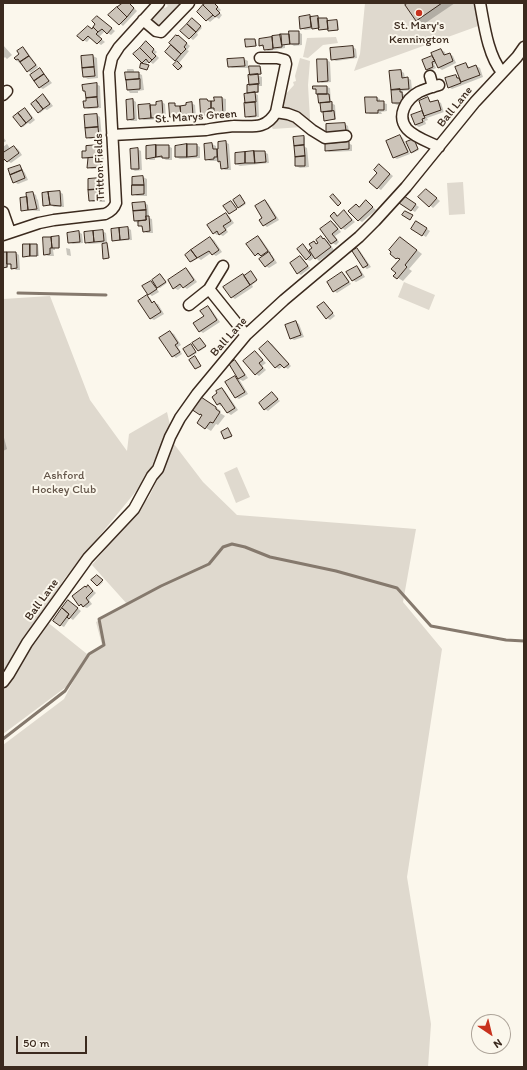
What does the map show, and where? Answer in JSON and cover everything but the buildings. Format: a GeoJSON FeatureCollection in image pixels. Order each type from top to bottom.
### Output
{"type":"FeatureCollection","features":[{"type":"Feature","properties":{"kind":"street","name":"Tritton Fields"},"geometry":{"type":"LineString","coordinates":[[6,233],[54,220],[105,214],[114,208],[116,203],[109,72],[111,61],[119,47],[159,3]]}},
{"type":"Feature","properties":{"kind":"street"},"geometry":{"type":"LineString","coordinates":[[143,20],[156,31],[161,32],[189,3]]}},
{"type":"Feature","properties":{"kind":"street"},"geometry":{"type":"LineString","coordinates":[[480,3],[491,51],[499,69],[502,72]]}},
{"type":"Feature","properties":{"kind":"street","name":"Ball Lane"},"geometry":{"type":"LineString","coordinates":[[3,682],[10,674],[27,643],[88,558],[134,509],[152,476],[158,469],[170,437],[180,418],[197,394],[246,335],[284,300],[359,237],[395,199],[475,102],[517,57],[524,47]]}},
{"type":"Feature","properties":{"kind":"street"},"geometry":{"type":"LineString","coordinates":[[260,58],[277,58],[283,59],[286,62],[286,69],[276,112],[296,117],[325,138],[346,136]]}},
{"type":"Feature","properties":{"kind":"street"},"geometry":{"type":"LineString","coordinates":[[430,76],[436,86],[420,92],[412,98],[404,109],[402,117],[404,124],[410,131],[439,147]]}},
{"type":"Feature","properties":{"kind":"street","name":"St. Marys Green"},"geometry":{"type":"LineString","coordinates":[[112,135],[206,130],[218,127],[258,126],[269,122],[276,112]]}},
{"type":"Feature","properties":{"kind":"street"},"geometry":{"type":"LineString","coordinates":[[3,212],[6,233]]}},
{"type":"Feature","properties":{"kind":"street"},"geometry":{"type":"LineString","coordinates":[[189,305],[209,289],[223,266]]}},
{"type":"Feature","properties":{"kind":"street"},"geometry":{"type":"LineString","coordinates":[[209,289],[246,335]]}},
{"type":"Feature","properties":{"kind":"green space"},"geometry":{"type":"Polygon","coordinates":[[[186,3],[158,29],[151,22],[163,7],[165,8],[168,6],[166,4],[186,3]]]}},
{"type":"Feature","properties":{"kind":"green space"},"geometry":{"type":"Polygon","coordinates":[[[365,3],[476,3],[481,25],[354,71],[360,54],[365,3]]]}},
{"type":"Feature","properties":{"kind":"green space"},"geometry":{"type":"Polygon","coordinates":[[[336,37],[338,43],[323,45],[308,58],[303,57],[307,38],[336,37]]]}},
{"type":"Feature","properties":{"kind":"green space"},"geometry":{"type":"Polygon","coordinates":[[[300,58],[310,61],[308,85],[310,119],[307,123],[281,110],[284,96],[294,85],[293,82],[296,81],[295,76],[300,58]]]}},
{"type":"Feature","properties":{"kind":"green space"},"geometry":{"type":"Polygon","coordinates":[[[279,117],[290,117],[302,127],[273,129],[271,126],[279,117]]]}},
{"type":"Feature","properties":{"kind":"green space"},"geometry":{"type":"Polygon","coordinates":[[[463,182],[465,214],[449,215],[447,183],[463,182]]]}},
{"type":"Feature","properties":{"kind":"green space"},"geometry":{"type":"Polygon","coordinates":[[[404,282],[435,295],[429,310],[398,297],[404,282]]]}},
{"type":"Feature","properties":{"kind":"green space","name":"Ashford Hockey Club"},"geometry":{"type":"Polygon","coordinates":[[[50,296],[90,400],[127,451],[129,434],[167,412],[170,425],[146,479],[65,578],[3,671],[3,299],[50,296]]]}},
{"type":"Feature","properties":{"kind":"green space"},"geometry":{"type":"Polygon","coordinates":[[[174,444],[203,482],[237,515],[416,529],[403,602],[442,649],[407,877],[431,1024],[428,1067],[3,1067],[3,745],[64,699],[84,660],[66,687],[3,734],[3,689],[46,621],[87,654],[102,645],[96,622],[127,604],[92,565],[149,497],[174,444]]]}},
{"type":"Feature","properties":{"kind":"green space"},"geometry":{"type":"Polygon","coordinates":[[[237,467],[250,497],[236,503],[224,473],[237,467]]]}},
{"type":"Feature","properties":{"kind":"waterway"},"geometry":{"type":"LineString","coordinates":[[18,293],[106,295]]}},
{"type":"Feature","properties":{"kind":"waterway"},"geometry":{"type":"LineString","coordinates":[[3,739],[65,691],[89,654],[104,645],[99,619],[161,586],[209,564],[223,547],[232,544],[245,547],[270,557],[336,571],[397,588],[431,626],[506,640],[524,641]]}},
{"type":"Feature","properties":{"kind":"place","name":"St. Mary's Kennington"},"geometry":{"type":"Point","coordinates":[419,13]}}]}
